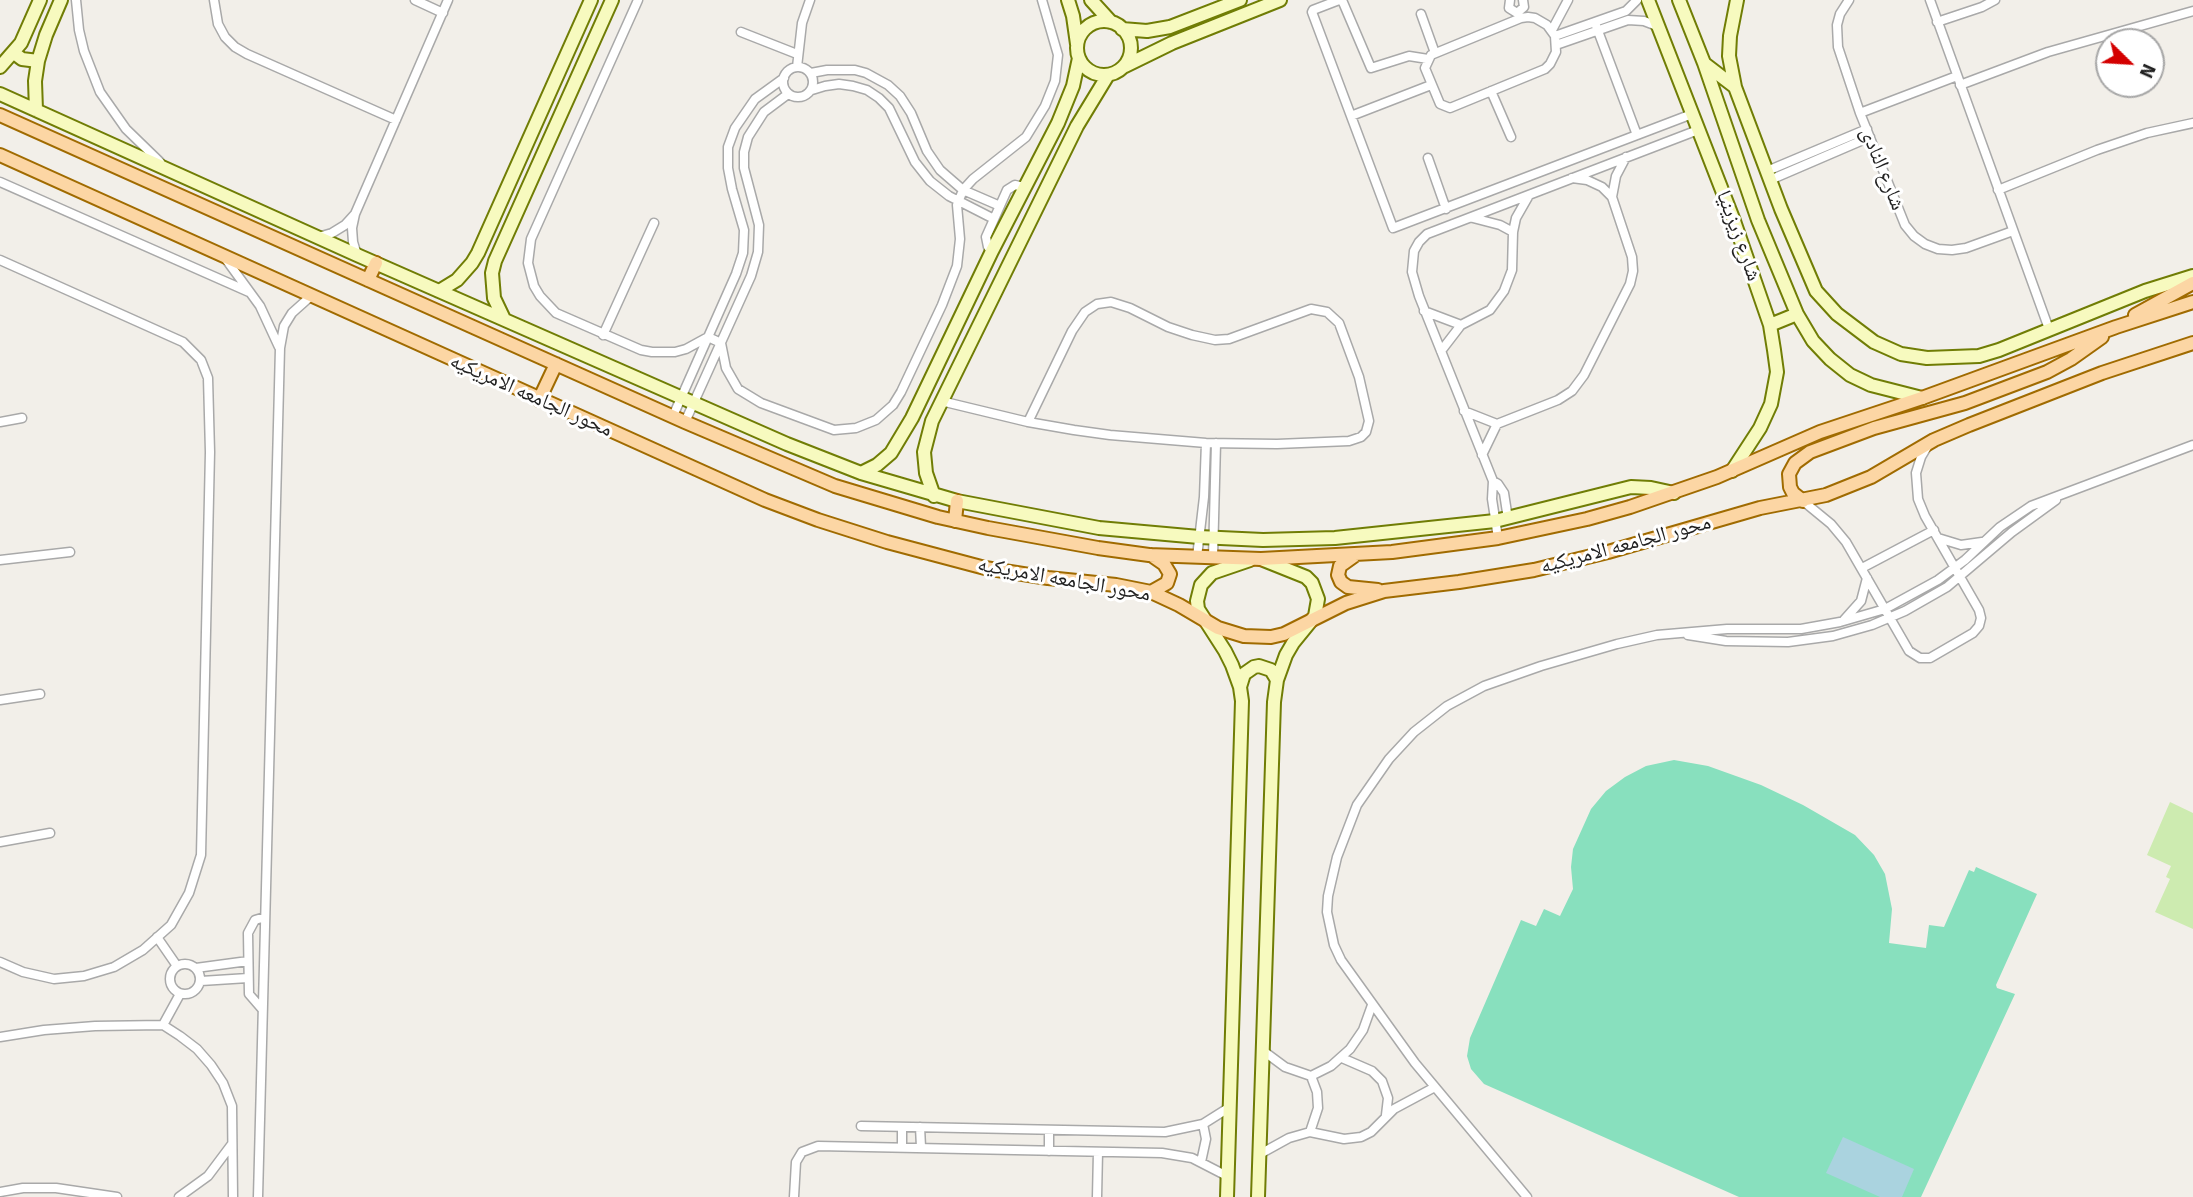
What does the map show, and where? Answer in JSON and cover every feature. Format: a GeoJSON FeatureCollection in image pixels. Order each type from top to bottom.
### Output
{"type":"FeatureCollection","features":[{"type":"Feature","properties":{"kind":"main road","name":"محور الجامعه الامريكيه"},"geometry":{"type":"LineString","coordinates":[[0,115],[685,422],[835,486],[1023,536],[1150,555],[1258,559],[1357,554],[1498,538],[1587,519],[1674,493],[1820,432],[2193,302]]}},
{"type":"Feature","properties":{"kind":"main road","name":"محور الجامعه الامريكيه"},"geometry":{"type":"LineString","coordinates":[[0,155],[765,500],[887,542],[1007,573],[1116,585],[1151,592],[1230,633],[1257,638],[1284,634],[1346,603],[1384,591],[1534,570],[1849,487],[1930,442],[1969,425],[2102,373],[2193,342]]}},
{"type":"Feature","properties":{"kind":"main road"},"geometry":{"type":"LineString","coordinates":[[368,280],[376,263]]}},
{"type":"Feature","properties":{"kind":"main road"},"geometry":{"type":"LineString","coordinates":[[1803,501],[1793,493],[1789,474],[1795,463],[1810,452],[1874,428],[1965,403],[2046,372],[2071,359],[2116,327],[2193,283]]}},
{"type":"Feature","properties":{"kind":"main road"},"geometry":{"type":"LineString","coordinates":[[539,400],[556,364]]}},
{"type":"Feature","properties":{"kind":"main road"},"geometry":{"type":"LineString","coordinates":[[955,520],[957,501]]}},
{"type":"Feature","properties":{"kind":"main road"},"geometry":{"type":"LineString","coordinates":[[1357,554],[1340,566],[1338,575],[1341,582],[1348,587],[1384,591]]}},
{"type":"Feature","properties":{"kind":"main road"},"geometry":{"type":"LineString","coordinates":[[1150,555],[1164,564],[1170,574],[1167,583],[1151,592]]}},
{"type":"Feature","properties":{"kind":"street"},"geometry":{"type":"LineString","coordinates":[[0,67],[21,43],[40,0]]}},
{"type":"Feature","properties":{"kind":"street"},"geometry":{"type":"LineString","coordinates":[[36,110],[35,81],[38,61],[61,0]]}},
{"type":"Feature","properties":{"kind":"street"},"geometry":{"type":"LineString","coordinates":[[76,0],[84,51],[100,92],[126,129],[158,161],[177,174]]}},
{"type":"Feature","properties":{"kind":"street"},"geometry":{"type":"LineString","coordinates":[[214,0],[218,24],[235,47],[396,120]]}},
{"type":"Feature","properties":{"kind":"street"},"geometry":{"type":"LineString","coordinates":[[415,0],[443,13]]}},
{"type":"Feature","properties":{"kind":"street"},"geometry":{"type":"LineString","coordinates":[[356,255],[353,242],[355,214],[448,0]]}},
{"type":"Feature","properties":{"kind":"street"},"geometry":{"type":"LineString","coordinates":[[439,291],[457,280],[478,253],[591,0]]}},
{"type":"Feature","properties":{"kind":"street"},"geometry":{"type":"LineString","coordinates":[[504,320],[494,298],[492,273],[495,261],[612,0]]}},
{"type":"Feature","properties":{"kind":"street"},"geometry":{"type":"LineString","coordinates":[[638,0],[531,239],[530,274],[547,305],[566,319],[641,350],[663,353],[685,349],[708,337]]}},
{"type":"Feature","properties":{"kind":"street"},"geometry":{"type":"LineString","coordinates":[[797,67],[802,23],[810,0]]}},
{"type":"Feature","properties":{"kind":"street"},"geometry":{"type":"LineString","coordinates":[[721,343],[722,356],[738,389],[761,403],[834,430],[856,428],[876,419],[893,405],[952,283],[960,253],[958,201],[963,190],[1026,137],[1045,106],[1055,81],[1058,55],[1042,0]]}},
{"type":"Feature","properties":{"kind":"street"},"geometry":{"type":"LineString","coordinates":[[1068,0],[1078,52],[1090,72],[1108,75],[1172,43],[1280,0]]}},
{"type":"Feature","properties":{"kind":"street"},"geometry":{"type":"LineString","coordinates":[[1091,0],[1129,40],[1131,47],[1124,66]]}},
{"type":"Feature","properties":{"kind":"street"},"geometry":{"type":"LineString","coordinates":[[861,473],[887,459],[924,394],[1065,106],[1073,86],[1081,34],[1098,22],[1147,31],[1170,27],[1240,0]]}},
{"type":"Feature","properties":{"kind":"street"},"geometry":{"type":"LineString","coordinates":[[1524,0],[1521,15],[1431,56],[1409,56],[1371,68],[1340,0],[1313,11],[1392,228],[1692,114]]}},
{"type":"Feature","properties":{"kind":"street"},"geometry":{"type":"LineString","coordinates":[[1510,0],[1508,5],[1511,11],[1535,18],[1547,25],[1554,37]]}},
{"type":"Feature","properties":{"kind":"street"},"geometry":{"type":"LineString","coordinates":[[1420,14],[1431,56],[1425,68],[1440,104],[1450,108],[1545,69],[1553,58],[1554,37],[1568,0]]}},
{"type":"Feature","properties":{"kind":"street"},"geometry":{"type":"LineString","coordinates":[[1596,26],[1626,12],[1637,0]]}},
{"type":"Feature","properties":{"kind":"street","name":"شارع زيزينيا"},"geometry":{"type":"LineString","coordinates":[[1648,0],[1734,221],[1770,325],[1777,372],[1771,404],[1760,428],[1731,471]]}},
{"type":"Feature","properties":{"kind":"street","name":"شارع زيزينيا"},"geometry":{"type":"LineString","coordinates":[[1679,0],[1704,63],[1758,220],[1797,314],[1813,341],[1829,359],[1850,375],[1884,389],[1922,398]]}},
{"type":"Feature","properties":{"kind":"street"},"geometry":{"type":"LineString","coordinates":[[1737,0],[1729,56],[1735,88],[1781,209],[1816,291],[1837,314],[1874,342],[1901,354],[1927,358],[1979,356],[2145,291],[2193,276]]}},
{"type":"Feature","properties":{"kind":"street","name":"شارع النادى"},"geometry":{"type":"LineString","coordinates":[[1849,0],[1840,14],[1836,36],[1860,114],[1905,225],[1925,244],[1952,250],[1966,248],[2013,231]]}},
{"type":"Feature","properties":{"kind":"street"},"geometry":{"type":"LineString","coordinates":[[1930,0],[2049,329]]}},
{"type":"Feature","properties":{"kind":"street"},"geometry":{"type":"LineString","coordinates":[[1937,22],[1995,0]]}},
{"type":"Feature","properties":{"kind":"street"},"geometry":{"type":"LineString","coordinates":[[1860,114],[2049,52],[2193,11]]}},
{"type":"Feature","properties":{"kind":"street"},"geometry":{"type":"LineString","coordinates":[[1554,37],[1628,20],[1644,21],[1657,26]]}},
{"type":"Feature","properties":{"kind":"street"},"geometry":{"type":"LineString","coordinates":[[1596,26],[1637,135]]}},
{"type":"Feature","properties":{"kind":"street"},"geometry":{"type":"LineString","coordinates":[[741,32],[797,54]]}},
{"type":"Feature","properties":{"kind":"street"},"geometry":{"type":"LineString","coordinates":[[14,52],[27,61],[38,61]]}},
{"type":"Feature","properties":{"kind":"street"},"geometry":{"type":"LineString","coordinates":[[1704,63],[1735,88]]}},
{"type":"Feature","properties":{"kind":"street"},"geometry":{"type":"LineString","coordinates":[[673,416],[743,253],[744,230],[728,168],[728,147],[735,128],[744,113],[791,69],[807,69],[811,73],[814,79],[812,90]]}},
{"type":"Feature","properties":{"kind":"street"},"geometry":{"type":"LineString","coordinates":[[811,73],[855,70],[888,85],[900,96],[933,161],[948,178],[963,190],[1000,206]]}},
{"type":"Feature","properties":{"kind":"street"},"geometry":{"type":"LineString","coordinates":[[934,496],[928,481],[924,452],[928,433],[941,401],[1077,126],[1108,75]]}},
{"type":"Feature","properties":{"kind":"street"},"geometry":{"type":"LineString","coordinates":[[783,78],[788,94],[798,98],[804,97],[812,90],[839,84],[867,90],[879,98],[894,116],[922,172],[939,189],[994,219]]}},
{"type":"Feature","properties":{"kind":"street"},"geometry":{"type":"LineString","coordinates":[[1351,116],[1431,85]]}},
{"type":"Feature","properties":{"kind":"street"},"geometry":{"type":"LineString","coordinates":[[1491,91],[1511,137]]}},
{"type":"Feature","properties":{"kind":"street"},"geometry":{"type":"LineString","coordinates":[[0,94],[693,404],[861,473],[934,496],[1086,526],[1263,540],[1335,538],[1501,520],[1631,487],[1674,493]]}},
{"type":"Feature","properties":{"kind":"street"},"geometry":{"type":"LineString","coordinates":[[685,422],[751,276],[758,252],[759,225],[744,168],[744,152],[751,131],[764,112],[788,94]]}},
{"type":"Feature","properties":{"kind":"street"},"geometry":{"type":"LineString","coordinates":[[1998,190],[2097,150],[2147,133],[2193,123]]}},
{"type":"Feature","properties":{"kind":"street"},"geometry":{"type":"LineString","coordinates":[[1498,538],[1503,493],[1499,484],[1493,481],[1424,311],[1412,272],[1414,251],[1427,234],[1698,130]]}},
{"type":"Feature","properties":{"kind":"street"},"geometry":{"type":"LineString","coordinates":[[1769,175],[1868,133]]}},
{"type":"Feature","properties":{"kind":"street"},"geometry":{"type":"LineString","coordinates":[[1612,197],[1616,176],[1626,157]]}},
{"type":"Feature","properties":{"kind":"street"},"geometry":{"type":"LineString","coordinates":[[1428,158],[1446,209]]}},
{"type":"Feature","properties":{"kind":"street"},"geometry":{"type":"LineString","coordinates":[[1464,411],[1497,424],[1559,400],[1572,391],[1584,375],[1630,284],[1632,257],[1612,197],[1602,187],[1587,180],[1572,178]]}},
{"type":"Feature","properties":{"kind":"street"},"geometry":{"type":"LineString","coordinates":[[0,182],[249,292]]}},
{"type":"Feature","properties":{"kind":"street"},"geometry":{"type":"LineString","coordinates":[[992,251],[988,247],[986,237],[1000,206],[1010,187],[1024,187]]}},
{"type":"Feature","properties":{"kind":"street"},"geometry":{"type":"LineString","coordinates":[[1441,351],[1461,325],[1490,310],[1504,291],[1512,270],[1513,232],[1521,206],[1529,195]]}},
{"type":"Feature","properties":{"kind":"street"},"geometry":{"type":"LineString","coordinates":[[1758,220],[1781,209]]}},
{"type":"Feature","properties":{"kind":"street"},"geometry":{"type":"LineString","coordinates":[[317,237],[338,229],[355,214]]}},
{"type":"Feature","properties":{"kind":"street"},"geometry":{"type":"LineString","coordinates":[[1470,218],[1500,225],[1513,232]]}},
{"type":"Feature","properties":{"kind":"street"},"geometry":{"type":"LineString","coordinates":[[604,335],[653,223]]}},
{"type":"Feature","properties":{"kind":"street"},"geometry":{"type":"LineString","coordinates":[[225,258],[260,306],[279,348]]}},
{"type":"Feature","properties":{"kind":"street"},"geometry":{"type":"LineString","coordinates":[[0,260],[183,342],[201,360],[208,378],[210,452],[201,855],[190,893],[171,925],[143,950],[114,967],[84,976],[54,979],[23,972],[0,962]]}},
{"type":"Feature","properties":{"kind":"street"},"geometry":{"type":"LineString","coordinates":[[258,1197],[279,348],[284,326],[292,313],[311,296]]}},
{"type":"Feature","properties":{"kind":"street"},"geometry":{"type":"LineString","coordinates":[[941,401],[1028,422],[1110,435],[1211,443],[1349,441],[1361,437],[1366,432],[1369,421],[1366,403],[1339,323],[1334,317],[1318,309],[1311,309],[1229,339],[1215,340],[1168,327],[1111,302],[1097,304],[1085,312],[1072,331],[1028,422]]}},
{"type":"Feature","properties":{"kind":"street"},"geometry":{"type":"LineString","coordinates":[[1424,311],[1461,325]]}},
{"type":"Feature","properties":{"kind":"street"},"geometry":{"type":"LineString","coordinates":[[1770,325],[1797,314]]}},
{"type":"Feature","properties":{"kind":"street"},"geometry":{"type":"LineString","coordinates":[[708,337],[721,343]]}},
{"type":"Feature","properties":{"kind":"street"},"geometry":{"type":"LineString","coordinates":[[0,422],[22,418]]}},
{"type":"Feature","properties":{"kind":"street"},"geometry":{"type":"LineString","coordinates":[[1482,455],[1497,424]]}},
{"type":"Feature","properties":{"kind":"street"},"geometry":{"type":"LineString","coordinates":[[1803,501],[1831,524],[1846,542],[1906,648],[1916,656],[1930,658],[1973,633],[1980,622],[1979,610],[1921,507],[1916,482],[1918,465],[1930,442]]}},
{"type":"Feature","properties":{"kind":"street"},"geometry":{"type":"LineString","coordinates":[[1197,557],[1211,443]]}},
{"type":"Feature","properties":{"kind":"street"},"geometry":{"type":"LineString","coordinates":[[1211,443],[1213,558]]}},
{"type":"Feature","properties":{"kind":"street"},"geometry":{"type":"LineString","coordinates":[[1527,1197],[1435,1087],[1372,1005],[1341,960],[1334,945],[1329,929],[1328,896],[1337,857],[1349,821],[1367,789],[1389,759],[1430,718],[1447,706],[1484,686],[1532,669],[1617,644],[1676,632],[1801,629],[1840,622],[1885,609],[1921,591],[1955,568],[2020,512],[2193,445]]}},
{"type":"Feature","properties":{"kind":"street"},"geometry":{"type":"LineString","coordinates":[[1676,632],[1726,641],[1787,642],[1833,636],[1890,618],[1933,596],[1960,577],[2026,521],[2067,493]]}},
{"type":"Feature","properties":{"kind":"street"},"geometry":{"type":"LineString","coordinates":[[1202,513],[1214,513]]}},
{"type":"Feature","properties":{"kind":"street"},"geometry":{"type":"LineString","coordinates":[[1862,568],[1936,534],[1961,545],[1985,541]]}},
{"type":"Feature","properties":{"kind":"street"},"geometry":{"type":"LineString","coordinates":[[0,560],[70,552]]}},
{"type":"Feature","properties":{"kind":"street"},"geometry":{"type":"LineString","coordinates":[[1227,1197],[1242,718],[1240,687],[1226,651],[1198,609],[1197,601],[1206,578],[1219,569],[1258,559],[1299,573],[1312,583],[1316,591],[1317,608],[1310,622],[1293,643],[1277,680],[1274,702],[1258,1197]]}},
{"type":"Feature","properties":{"kind":"street"},"geometry":{"type":"LineString","coordinates":[[1840,622],[1858,606],[1867,578]]}},
{"type":"Feature","properties":{"kind":"street"},"geometry":{"type":"LineString","coordinates":[[1240,687],[1244,674],[1254,667],[1271,670],[1277,680]]}},
{"type":"Feature","properties":{"kind":"street"},"geometry":{"type":"LineString","coordinates":[[0,700],[40,694]]}},
{"type":"Feature","properties":{"kind":"street"},"geometry":{"type":"LineString","coordinates":[[0,842],[50,833]]}},
{"type":"Feature","properties":{"kind":"street"},"geometry":{"type":"LineString","coordinates":[[262,1009],[249,994],[248,933],[256,920],[265,917]]}},
{"type":"Feature","properties":{"kind":"street"},"geometry":{"type":"LineString","coordinates":[[157,937],[177,966]]}},
{"type":"Feature","properties":{"kind":"street"},"geometry":{"type":"LineString","coordinates":[[197,968],[201,981],[193,993],[180,994],[174,990],[170,977],[177,966],[184,964],[197,968],[248,961]]}},
{"type":"Feature","properties":{"kind":"street"},"geometry":{"type":"LineString","coordinates":[[201,981],[248,978]]}},
{"type":"Feature","properties":{"kind":"street"},"geometry":{"type":"LineString","coordinates":[[163,1025],[180,994]]}},
{"type":"Feature","properties":{"kind":"street"},"geometry":{"type":"LineString","coordinates":[[1262,1050],[1285,1067],[1311,1076],[1342,1058],[1357,1040],[1372,1005]]}},
{"type":"Feature","properties":{"kind":"street"},"geometry":{"type":"LineString","coordinates":[[0,1037],[83,1027],[163,1025],[197,1049],[223,1083],[232,1106],[233,1197]]}},
{"type":"Feature","properties":{"kind":"street"},"geometry":{"type":"LineString","coordinates":[[1342,1058],[1372,1071],[1382,1081],[1388,1098],[1386,1115]]}},
{"type":"Feature","properties":{"kind":"street"},"geometry":{"type":"LineString","coordinates":[[1310,1132],[1317,1116],[1318,1100],[1311,1076]]}},
{"type":"Feature","properties":{"kind":"street"},"geometry":{"type":"LineString","coordinates":[[1259,1154],[1289,1138],[1310,1132],[1344,1139],[1361,1137],[1371,1132],[1386,1115],[1435,1087]]}},
{"type":"Feature","properties":{"kind":"street"},"geometry":{"type":"LineString","coordinates":[[861,1126],[1165,1132],[1203,1124],[1230,1107]]}},
{"type":"Feature","properties":{"kind":"street"},"geometry":{"type":"LineString","coordinates":[[1201,1162],[1206,1139],[1203,1124]]}},
{"type":"Feature","properties":{"kind":"street"},"geometry":{"type":"LineString","coordinates":[[902,1127],[902,1147]]}},
{"type":"Feature","properties":{"kind":"street"},"geometry":{"type":"LineString","coordinates":[[920,1127],[921,1147]]}},
{"type":"Feature","properties":{"kind":"street"},"geometry":{"type":"LineString","coordinates":[[1049,1130],[1049,1151]]}},
{"type":"Feature","properties":{"kind":"street"},"geometry":{"type":"LineString","coordinates":[[179,1197],[208,1176],[233,1142]]}},
{"type":"Feature","properties":{"kind":"street"},"geometry":{"type":"LineString","coordinates":[[794,1197],[796,1162],[807,1149],[818,1146],[1172,1154],[1201,1162],[1227,1176]]}},
{"type":"Feature","properties":{"kind":"street"},"geometry":{"type":"LineString","coordinates":[[1097,1197],[1098,1152]]}},
{"type":"Feature","properties":{"kind":"street"},"geometry":{"type":"LineString","coordinates":[[0,1192],[23,1188],[57,1188],[117,1197]]}},
{"type":"Feature","properties":{"kind":"green space"},"geometry":{"type":"Polygon","coordinates":[[[1674,760],[1708,766],[1761,785],[1855,835],[1874,855],[1885,874],[1892,909],[1889,943],[1926,948],[1929,925],[1944,927],[1969,870],[1974,872],[1976,867],[2037,894],[1996,985],[1997,988],[2015,994],[1921,1197],[1739,1197],[1484,1084],[1471,1069],[1467,1056],[1470,1038],[1521,920],[1536,926],[1544,909],[1560,916],[1573,889],[1573,849],[1591,809],[1606,791],[1625,777],[1646,766],[1674,760]]]}},
{"type":"Feature","properties":{"kind":"green space"},"geometry":{"type":"Polygon","coordinates":[[[2170,802],[2193,813],[2193,929],[2155,912],[2170,879],[2166,877],[2171,866],[2147,855],[2170,802]]]}},
{"type":"Feature","properties":{"kind":"water"},"geometry":{"type":"Polygon","coordinates":[[[1843,1137],[1914,1169],[1902,1197],[1880,1197],[1826,1173],[1843,1137]]]}}]}
